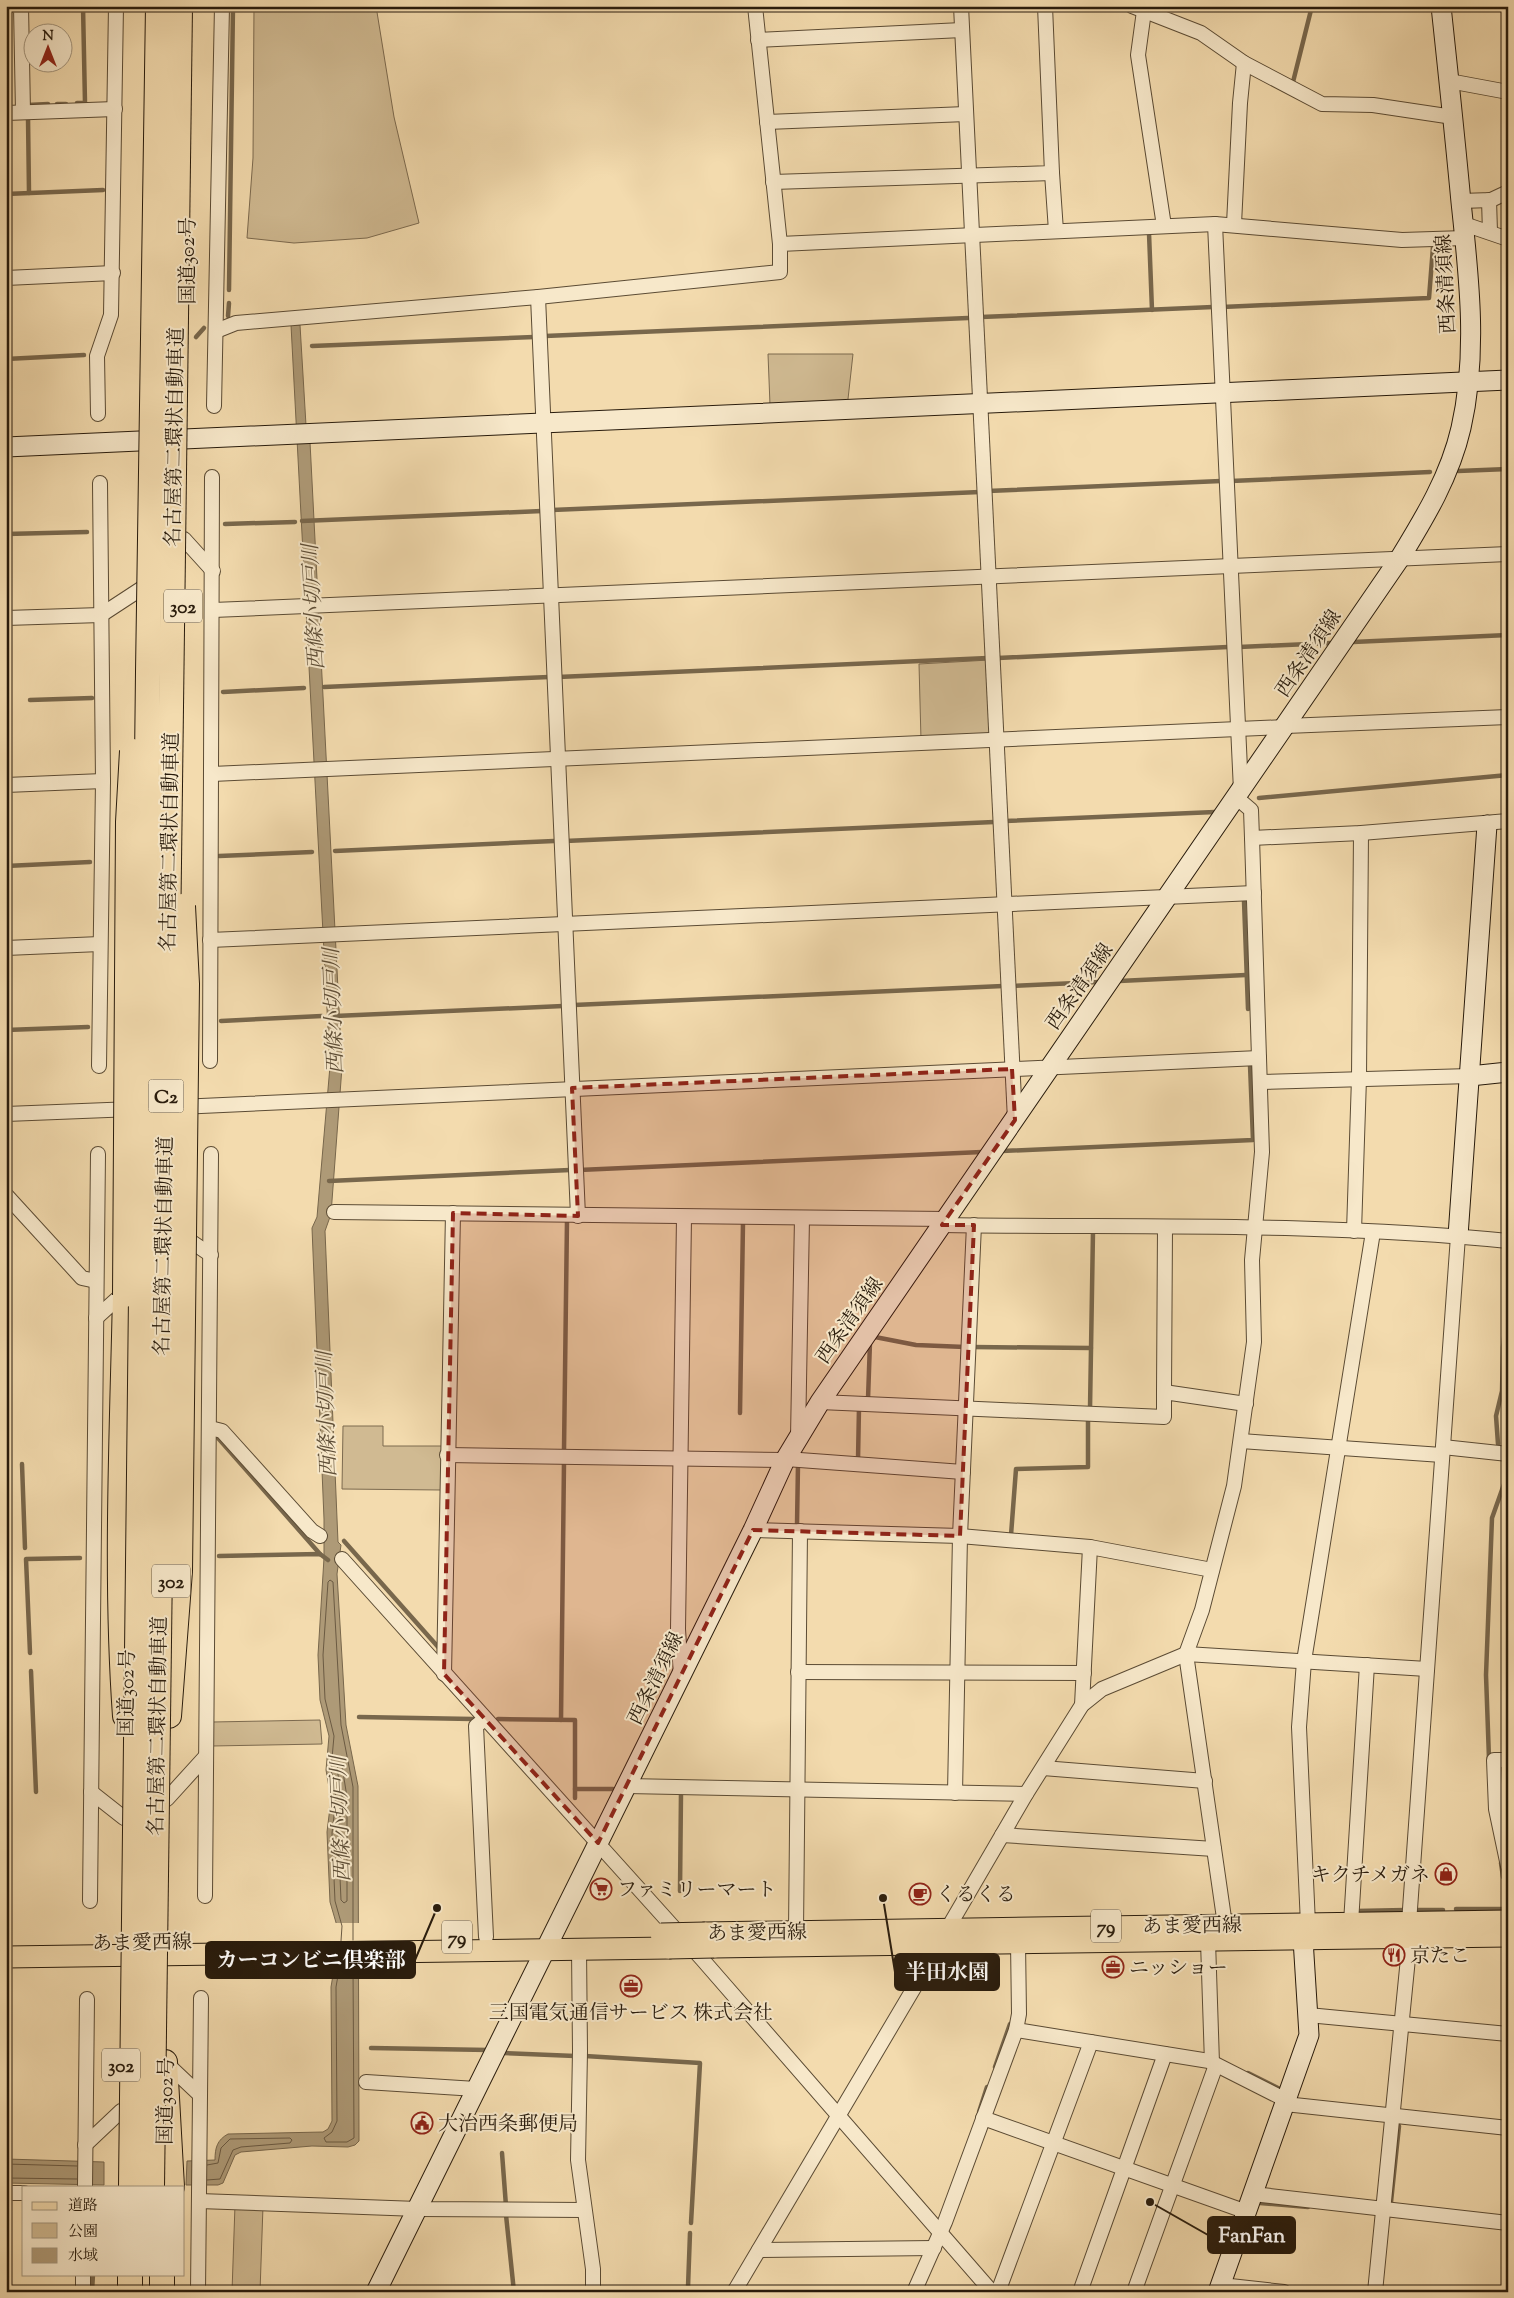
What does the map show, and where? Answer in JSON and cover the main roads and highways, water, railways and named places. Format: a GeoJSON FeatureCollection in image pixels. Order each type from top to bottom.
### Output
{"type":"FeatureCollection","features":[{"type":"Feature","properties":{"kind":"highway","name":"名古屋第二環状自動車道"},"geometry":{"type":"LineString","coordinates":[[131,2186],[158,6]]}},
{"type":"Feature","properties":{"kind":"highway","name":"名古屋第二環状自動車道"},"geometry":{"type":"LineString","coordinates":[[152,2186],[180,6]]}},
{"type":"Feature","properties":{"kind":"highway","name":"国道302号"},"geometry":{"type":"LineString","coordinates":[[164,2186],[173,1229],[186,439],[190,6]]}},
{"type":"Feature","properties":{"kind":"highway"},"geometry":{"type":"LineString","coordinates":[[125,1716],[121,1661],[119,1562],[125,1285],[128,822],[143,573],[152,462]]}},
{"type":"Feature","properties":{"kind":"highway"},"geometry":{"type":"LineString","coordinates":[[169,1716],[180,1571],[187,984],[171,672]]}},
{"type":"Feature","properties":{"kind":"highway","name":"国道302号"},"geometry":{"type":"LineString","coordinates":[[120,2186],[130,1394],[138,1344],[165,1255],[174,1206]]}},
{"type":"Feature","properties":{"kind":"highway"},"geometry":{"type":"LineString","coordinates":[[165,2062],[172,2186]]}},
{"type":"Feature","properties":{"kind":"highway"},"geometry":{"type":"LineString","coordinates":[[151,2292],[152,2276]]}},
{"type":"Feature","properties":{"kind":"highway"},"geometry":{"type":"LineString","coordinates":[[162,2276],[162,2292]]}},
{"type":"Feature","properties":{"kind":"highway"},"geometry":{"type":"LineString","coordinates":[[173,2276],[173,2292]]}},
{"type":"Feature","properties":{"kind":"main road","name":"あま愛西線"},"geometry":{"type":"LineString","coordinates":[[710,1940],[796,1931],[944,1936],[1018,1943],[1208,1941],[1305,1932],[1409,1930],[1508,1921]]}},
{"type":"Feature","properties":{"kind":"main road","name":"あま愛西線"},"geometry":{"type":"LineString","coordinates":[[6,1944],[122,1949],[360,1946],[944,1936],[1225,1925],[1305,1932],[1352,1923],[1409,1930],[1508,1936]]}},
{"type":"Feature","properties":{"kind":"main road","name":"あま愛西線"},"geometry":{"type":"LineString","coordinates":[[360,1946],[486,1937],[549,1943],[579,1949],[665,1941]]}},
{"type":"Feature","properties":{"kind":"main road","name":"あま愛西線"},"geometry":{"type":"LineString","coordinates":[[6,1957],[122,1949]]}},
{"type":"Feature","properties":{"kind":"water","name":"西條小切戸川"},"geometry":{"type":"Polygon","coordinates":[[[291,325],[300,325],[307,442],[310,442],[342,1067],[331,1214],[325,1231],[338,1542],[341,1545],[337,1574],[346,1725],[358,1786],[359,2141],[355,2145],[348,2147],[312,2146],[241,2152],[235,2155],[223,2183],[218,2185],[186,2185],[187,2161],[215,2160],[217,2145],[228,2134],[323,2132],[328,2129],[332,2121],[331,1987],[336,1957],[337,1926],[330,1902],[327,1832],[331,1799],[326,1770],[329,1736],[320,1700],[318,1655],[324,1558],[324,1519],[312,1228],[317,1217],[330,1066],[291,325]]]}},
{"type":"Feature","properties":{"kind":"water"},"geometry":{"type":"Polygon","coordinates":[[[6,2159],[104,2162],[104,2185],[6,2183],[6,2159]]]}},
{"type":"Feature","properties":{"kind":"waterway"},"geometry":{"type":"LineString","coordinates":[[77,103],[85,103],[83,6]]}},
{"type":"Feature","properties":{"kind":"waterway"},"geometry":{"type":"LineString","coordinates":[[229,290],[233,6]]}},
{"type":"Feature","properties":{"kind":"waterway"},"geometry":{"type":"LineString","coordinates":[[1293,82],[1312,6]]}},
{"type":"Feature","properties":{"kind":"waterway"},"geometry":{"type":"LineString","coordinates":[[28,105],[48,104]]}},
{"type":"Feature","properties":{"kind":"waterway"},"geometry":{"type":"LineString","coordinates":[[57,104],[66,104]]}},
{"type":"Feature","properties":{"kind":"waterway"},"geometry":{"type":"LineString","coordinates":[[28,117],[29,193]]}},
{"type":"Feature","properties":{"kind":"waterway"},"geometry":{"type":"LineString","coordinates":[[6,194],[103,190]]}},
{"type":"Feature","properties":{"kind":"waterway"},"geometry":{"type":"LineString","coordinates":[[1149,233],[1152,310]]}},
{"type":"Feature","properties":{"kind":"waterway"},"geometry":{"type":"LineString","coordinates":[[1222,307],[1429,298],[1433,247]]}},
{"type":"Feature","properties":{"kind":"waterway"},"geometry":{"type":"LineString","coordinates":[[228,316],[229,303]]}},
{"type":"Feature","properties":{"kind":"waterway"},"geometry":{"type":"LineString","coordinates":[[981,317],[1213,307]]}},
{"type":"Feature","properties":{"kind":"waterway"},"geometry":{"type":"LineString","coordinates":[[545,336],[968,318]]}},
{"type":"Feature","properties":{"kind":"waterway"},"geometry":{"type":"LineString","coordinates":[[196,337],[204,328]]}},
{"type":"Feature","properties":{"kind":"waterway"},"geometry":{"type":"LineString","coordinates":[[312,346],[534,337]]}},
{"type":"Feature","properties":{"kind":"waterway"},"geometry":{"type":"LineString","coordinates":[[6,359],[84,355]]}},
{"type":"Feature","properties":{"kind":"waterway"},"geometry":{"type":"LineString","coordinates":[[1458,471],[1508,469]]}},
{"type":"Feature","properties":{"kind":"waterway"},"geometry":{"type":"LineString","coordinates":[[1231,481],[1430,472]]}},
{"type":"Feature","properties":{"kind":"waterway"},"geometry":{"type":"LineString","coordinates":[[988,491],[1221,481]]}},
{"type":"Feature","properties":{"kind":"waterway"},"geometry":{"type":"LineString","coordinates":[[552,510],[980,492]]}},
{"type":"Feature","properties":{"kind":"waterway"},"geometry":{"type":"LineString","coordinates":[[302,521],[542,511]]}},
{"type":"Feature","properties":{"kind":"waterway"},"geometry":{"type":"LineString","coordinates":[[225,524],[295,522]]}},
{"type":"Feature","properties":{"kind":"waterway"},"geometry":{"type":"LineString","coordinates":[[6,534],[87,532]]}},
{"type":"Feature","properties":{"kind":"waterway"},"geometry":{"type":"LineString","coordinates":[[1353,642],[1508,635]]}},
{"type":"Feature","properties":{"kind":"waterway"},"geometry":{"type":"LineString","coordinates":[[1239,647],[1331,643]]}},
{"type":"Feature","properties":{"kind":"waterway"},"geometry":{"type":"LineString","coordinates":[[998,658],[1228,647]]}},
{"type":"Feature","properties":{"kind":"waterway"},"geometry":{"type":"LineString","coordinates":[[558,677],[988,658]]}},
{"type":"Feature","properties":{"kind":"waterway"},"geometry":{"type":"LineString","coordinates":[[324,687],[549,677]]}},
{"type":"Feature","properties":{"kind":"waterway"},"geometry":{"type":"LineString","coordinates":[[223,692],[304,688]]}},
{"type":"Feature","properties":{"kind":"waterway"},"geometry":{"type":"LineString","coordinates":[[30,700],[92,698]]}},
{"type":"Feature","properties":{"kind":"waterway"},"geometry":{"type":"LineString","coordinates":[[1259,798],[1508,775]]}},
{"type":"Feature","properties":{"kind":"waterway"},"geometry":{"type":"LineString","coordinates":[[1005,821],[1215,812]]}},
{"type":"Feature","properties":{"kind":"waterway"},"geometry":{"type":"LineString","coordinates":[[565,841],[994,822]]}},
{"type":"Feature","properties":{"kind":"waterway"},"geometry":{"type":"LineString","coordinates":[[335,851],[554,841]]}},
{"type":"Feature","properties":{"kind":"waterway"},"geometry":{"type":"LineString","coordinates":[[219,856],[312,852]]}},
{"type":"Feature","properties":{"kind":"waterway"},"geometry":{"type":"LineString","coordinates":[[6,866],[90,862]]}},
{"type":"Feature","properties":{"kind":"waterway"},"geometry":{"type":"LineString","coordinates":[[1244,901],[1248,1009]]}},
{"type":"Feature","properties":{"kind":"waterway"},"geometry":{"type":"LineString","coordinates":[[1119,981],[1246,975]]}},
{"type":"Feature","properties":{"kind":"waterway"},"geometry":{"type":"LineString","coordinates":[[1012,986],[1098,982]]}},
{"type":"Feature","properties":{"kind":"waterway"},"geometry":{"type":"LineString","coordinates":[[574,1005],[1003,986]]}},
{"type":"Feature","properties":{"kind":"waterway","name":"西條小切戸川"},"geometry":{"type":"LineString","coordinates":[[335,1016],[563,1006]]}},
{"type":"Feature","properties":{"kind":"waterway","name":"西條小切戸川"},"geometry":{"type":"LineString","coordinates":[[221,1021],[322,1016]]}},
{"type":"Feature","properties":{"kind":"waterway"},"geometry":{"type":"LineString","coordinates":[[6,1030],[88,1027]]}},
{"type":"Feature","properties":{"kind":"waterway"},"geometry":{"type":"LineString","coordinates":[[1002,1151],[1253,1140],[1250,1065]]}},
{"type":"Feature","properties":{"kind":"waterway"},"geometry":{"type":"LineString","coordinates":[[579,1170],[982,1152]]}},
{"type":"Feature","properties":{"kind":"waterway"},"geometry":{"type":"LineString","coordinates":[[329,1181],[570,1170]]}},
{"type":"Feature","properties":{"kind":"waterway"},"geometry":{"type":"LineString","coordinates":[[564,1451],[567,1220]]}},
{"type":"Feature","properties":{"kind":"waterway"},"geometry":{"type":"LineString","coordinates":[[740,1413],[743,1222]]}},
{"type":"Feature","properties":{"kind":"waterway"},"geometry":{"type":"LineString","coordinates":[[1090,1231],[1093,1231],[1090,1409]]}},
{"type":"Feature","properties":{"kind":"waterway"},"geometry":{"type":"LineString","coordinates":[[1498,1444],[1496,1416],[1502,1391],[1503,1347],[1508,1303]]}},
{"type":"Feature","properties":{"kind":"waterway"},"geometry":{"type":"LineString","coordinates":[[868,1399],[870,1342],[875,1337],[916,1345],[965,1347]]}},
{"type":"Feature","properties":{"kind":"waterway"},"geometry":{"type":"LineString","coordinates":[[972,1347],[1091,1348]]}},
{"type":"Feature","properties":{"kind":"waterway"},"geometry":{"type":"LineString","coordinates":[[858,1460],[859,1407]]}},
{"type":"Feature","properties":{"kind":"waterway"},"geometry":{"type":"LineString","coordinates":[[1011,1535],[1016,1469],[1088,1467],[1088,1417]]}},
{"type":"Feature","properties":{"kind":"waterway"},"geometry":{"type":"LineString","coordinates":[[218,1438],[320,1554]]}},
{"type":"Feature","properties":{"kind":"waterway"},"geometry":{"type":"LineString","coordinates":[[561,1720],[564,1462]]}},
{"type":"Feature","properties":{"kind":"waterway"},"geometry":{"type":"LineString","coordinates":[[22,1464],[25,1548]]}},
{"type":"Feature","properties":{"kind":"waterway"},"geometry":{"type":"LineString","coordinates":[[797,1525],[798,1464]]}},
{"type":"Feature","properties":{"kind":"waterway"},"geometry":{"type":"LineString","coordinates":[[1489,1759],[1486,1675],[1492,1518],[1508,1473]]}},
{"type":"Feature","properties":{"kind":"waterway"},"geometry":{"type":"LineString","coordinates":[[344,1541],[439,1648]]}},
{"type":"Feature","properties":{"kind":"waterway"},"geometry":{"type":"LineString","coordinates":[[219,1556],[320,1554],[328,1560]]}},
{"type":"Feature","properties":{"kind":"waterway"},"geometry":{"type":"LineString","coordinates":[[30,1653],[26,1559],[80,1558]]}},
{"type":"Feature","properties":{"kind":"waterway"},"geometry":{"type":"LineString","coordinates":[[31,1671],[36,1792]]}},
{"type":"Feature","properties":{"kind":"waterway"},"geometry":{"type":"LineString","coordinates":[[359,1717],[473,1719]]}},
{"type":"Feature","properties":{"kind":"waterway"},"geometry":{"type":"LineString","coordinates":[[498,1719],[575,1720],[575,1798]]}},
{"type":"Feature","properties":{"kind":"waterway"},"geometry":{"type":"LineString","coordinates":[[575,1789],[613,1789]]}},
{"type":"Feature","properties":{"kind":"waterway"},"geometry":{"type":"LineString","coordinates":[[680,1891],[681,1792]]}},
{"type":"Feature","properties":{"kind":"waterway"},"geometry":{"type":"LineString","coordinates":[[1501,1863],[1503,1877]]}},
{"type":"Feature","properties":{"kind":"waterway"},"geometry":{"type":"LineString","coordinates":[[1507,1897],[1508,1901]]}},
{"type":"Feature","properties":{"kind":"waterway"},"geometry":{"type":"LineString","coordinates":[[1456,1909],[1508,1909]]}},
{"type":"Feature","properties":{"kind":"waterway"},"geometry":{"type":"LineString","coordinates":[[1356,1911],[1405,1910]]}},
{"type":"Feature","properties":{"kind":"waterway"},"geometry":{"type":"LineString","coordinates":[[1417,1910],[1443,1910]]}},
{"type":"Feature","properties":{"kind":"waterway"},"geometry":{"type":"LineString","coordinates":[[995,2067],[1010,2024]]}},
{"type":"Feature","properties":{"kind":"waterway"},"geometry":{"type":"LineString","coordinates":[[371,2048],[489,2050]]}},
{"type":"Feature","properties":{"kind":"waterway"},"geometry":{"type":"LineString","coordinates":[[504,2053],[575,2056]]}},
{"type":"Feature","properties":{"kind":"waterway"},"geometry":{"type":"LineString","coordinates":[[585,2056],[700,2063],[691,2223]]}},
{"type":"Feature","properties":{"kind":"waterway"},"geometry":{"type":"LineString","coordinates":[[1248,2073],[1280,2089]]}},
{"type":"Feature","properties":{"kind":"waterway"},"geometry":{"type":"LineString","coordinates":[[979,2112],[987,2087]]}},
{"type":"Feature","properties":{"kind":"waterway"},"geometry":{"type":"LineString","coordinates":[[1391,2202],[1399,2126]]}},
{"type":"Feature","properties":{"kind":"waterway"},"geometry":{"type":"LineString","coordinates":[[502,2153],[506,2206]]}},
{"type":"Feature","properties":{"kind":"waterway"},"geometry":{"type":"LineString","coordinates":[[1260,2203],[1308,2207]]}},
{"type":"Feature","properties":{"kind":"waterway"},"geometry":{"type":"LineString","coordinates":[[506,2215],[514,2292]]}},
{"type":"Feature","properties":{"kind":"waterway"},"geometry":{"type":"LineString","coordinates":[[688,2287],[690,2233]]}},
{"type":"Feature","properties":{"kind":"waterway"},"geometry":{"type":"LineString","coordinates":[[92,2292],[93,2276]]}},
{"type":"Feature","properties":{"kind":"place","name":"キクチメガネ"},"geometry":{"type":"Point","coordinates":[1446,1874]}},
{"type":"Feature","properties":{"kind":"place","name":"ファミリーマート"},"geometry":{"type":"Point","coordinates":[601,1889]}},
{"type":"Feature","properties":{"kind":"place","name":"くるくる"},"geometry":{"type":"Point","coordinates":[920,1894]}},
{"type":"Feature","properties":{"kind":"place","name":"半田水園"},"geometry":{"type":"Point","coordinates":[883,1898]}},
{"type":"Feature","properties":{"kind":"place","name":"カーコンビニ倶楽部"},"geometry":{"type":"Point","coordinates":[437,1908]}},
{"type":"Feature","properties":{"kind":"place","name":"京たこ"},"geometry":{"type":"Point","coordinates":[1394,1955]}},
{"type":"Feature","properties":{"kind":"place","name":"ニッショー"},"geometry":{"type":"Point","coordinates":[1113,1967]}},
{"type":"Feature","properties":{"kind":"place","name":"三国電気通信サービス 株式会社"},"geometry":{"type":"Point","coordinates":[631,1986]}},
{"type":"Feature","properties":{"kind":"place","name":"大治西条郵便局"},"geometry":{"type":"Point","coordinates":[422,2123]}},
{"type":"Feature","properties":{"kind":"place","name":"FanFan"},"geometry":{"type":"Point","coordinates":[1150,2202]}}]}
